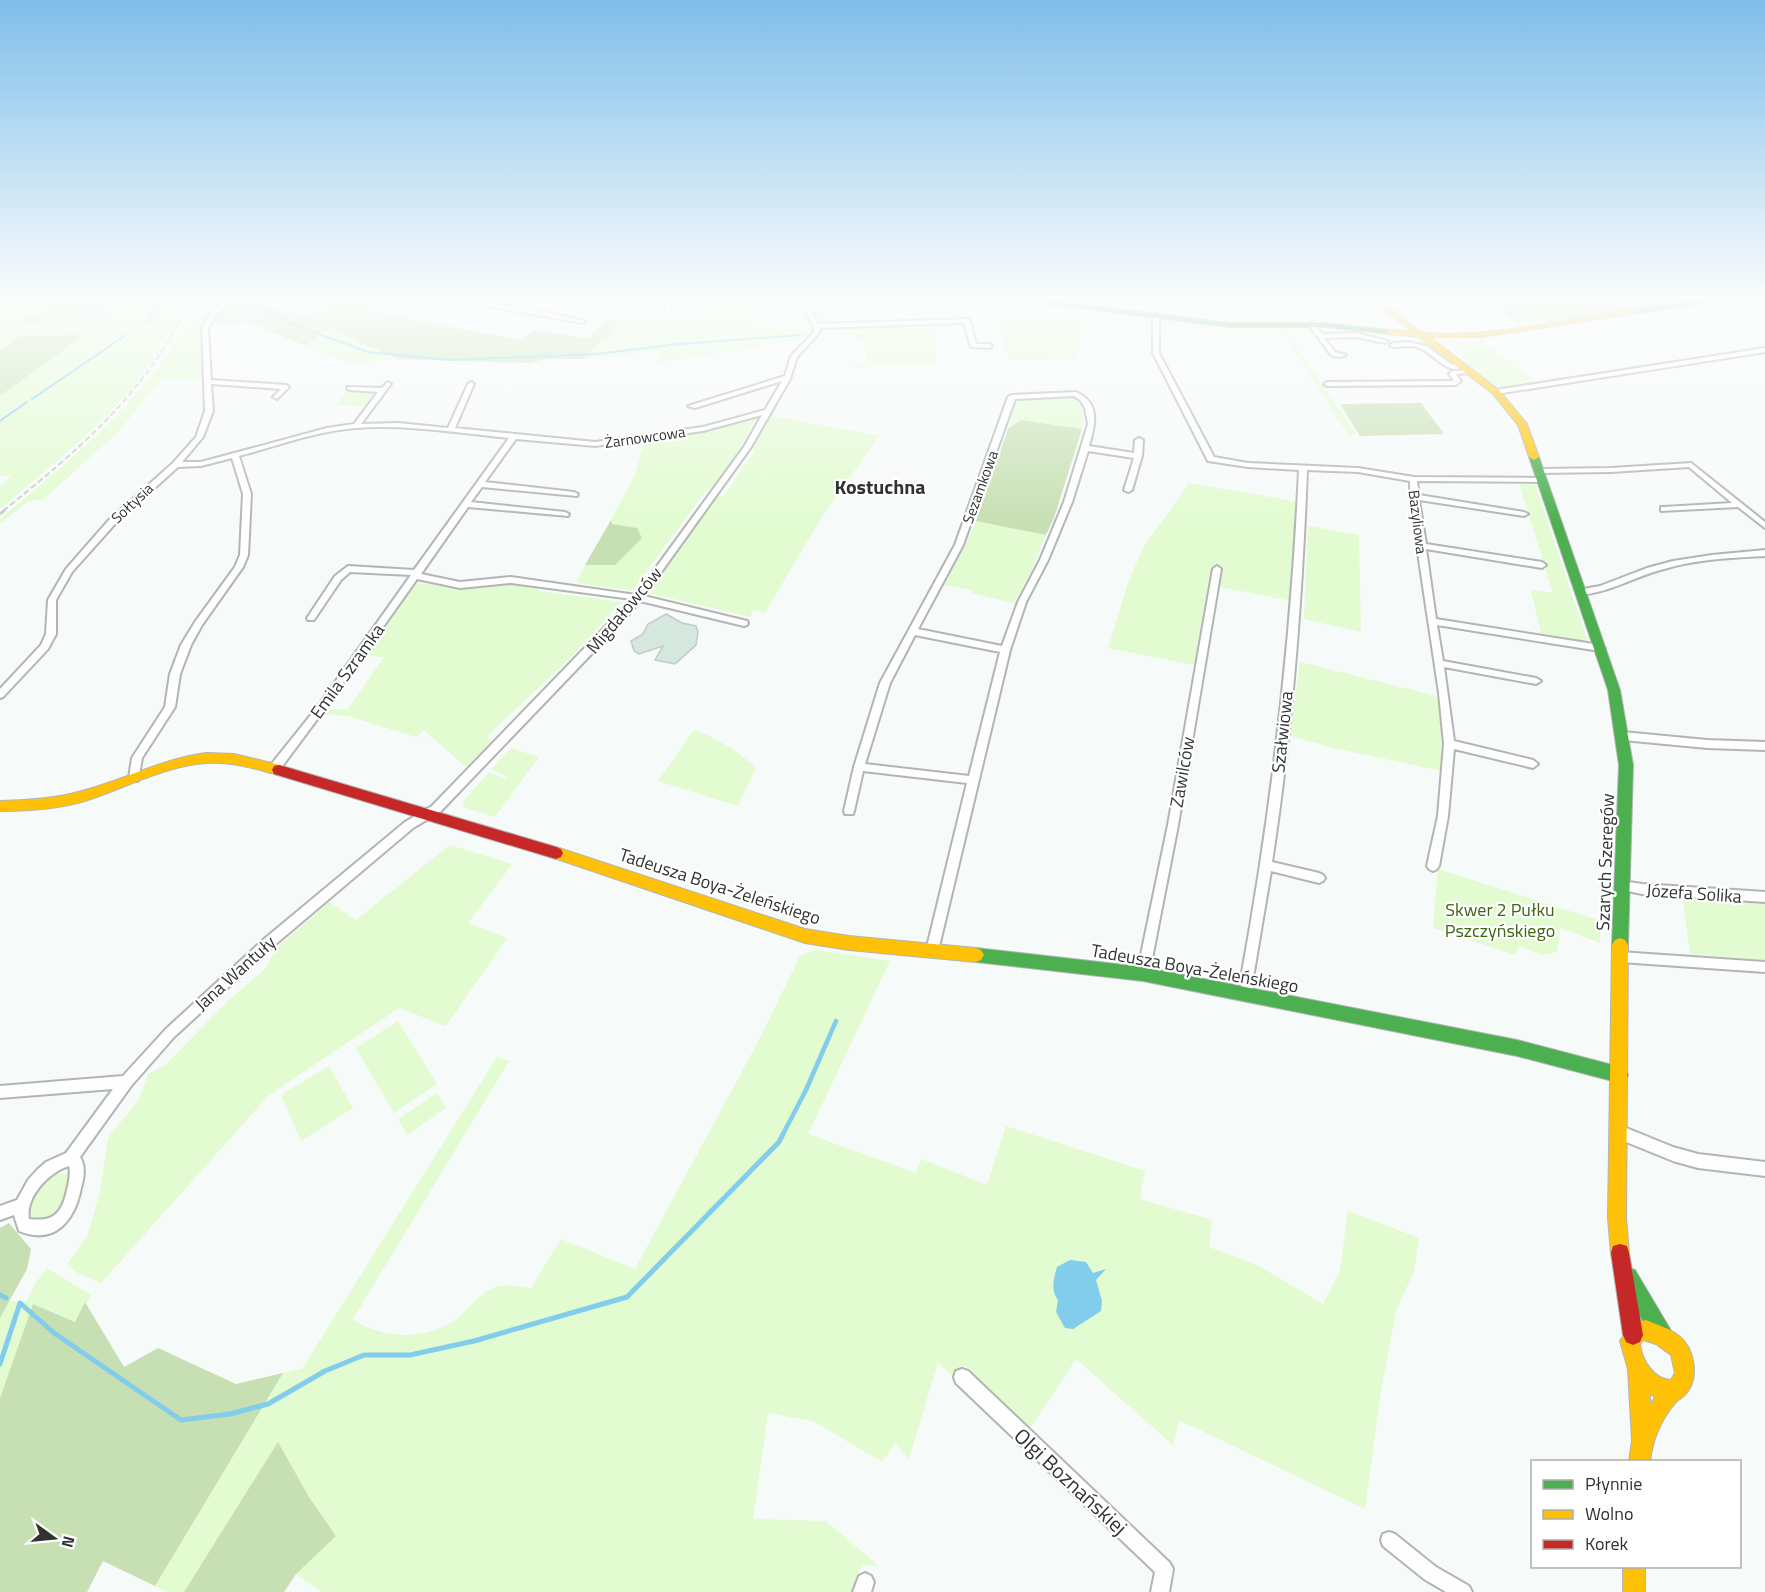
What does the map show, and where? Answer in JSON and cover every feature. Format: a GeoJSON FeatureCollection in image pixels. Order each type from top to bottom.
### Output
{"type":"FeatureCollection","features":[{"type":"Feature","properties":{"kind":"street","name":"Sołtysia"},"geometry":{"type":"LineString","coordinates":[[0,695],[45,647],[51,634],[52,600],[69,571],[129,505],[176,465],[193,447],[206,424],[209,411],[208,375]]}},
{"type":"Feature","properties":{"kind":"street"},"geometry":{"type":"LineString","coordinates":[[1167,375],[1210,459],[1248,465],[1358,470],[1414,479]]}},
{"type":"Feature","properties":{"kind":"street"},"geometry":{"type":"LineString","coordinates":[[1327,384],[1456,383],[1458,381],[1453,375]]}},
{"type":"Feature","properties":{"kind":"street","name":"Szarych Szeregów"},"geometry":{"type":"LineString","coordinates":[[1474,375],[1496,392],[1522,424],[1600,648],[1620,714],[1626,765],[1620,957],[1617,1218],[1633,1335]]}},
{"type":"Feature","properties":{"kind":"street"},"geometry":{"type":"LineString","coordinates":[[1496,392],[1603,375]]}},
{"type":"Feature","properties":{"kind":"street"},"geometry":{"type":"LineString","coordinates":[[692,406],[788,377]]}},
{"type":"Feature","properties":{"kind":"street","name":"Migdałowców"},"geometry":{"type":"LineString","coordinates":[[427,814],[448,798],[496,745],[584,658],[639,597],[747,447],[788,377]]}},
{"type":"Feature","properties":{"kind":"street"},"geometry":{"type":"LineString","coordinates":[[277,397],[293,380]]}},
{"type":"Feature","properties":{"kind":"street"},"geometry":{"type":"LineString","coordinates":[[208,382],[286,387]]}},
{"type":"Feature","properties":{"kind":"street"},"geometry":{"type":"LineString","coordinates":[[451,429],[471,384]]}},
{"type":"Feature","properties":{"kind":"street"},"geometry":{"type":"LineString","coordinates":[[349,388],[385,387],[356,426]]}},
{"type":"Feature","properties":{"kind":"street","name":"Sezamkowa"},"geometry":{"type":"LineString","coordinates":[[849,811],[859,767],[885,683],[959,545],[1012,397],[1089,393]]}},
{"type":"Feature","properties":{"kind":"street"},"geometry":{"type":"LineString","coordinates":[[932,951],[1005,650],[1022,602],[1044,560],[1068,501],[1084,448],[1092,415],[1083,399],[1076,394]]}},
{"type":"Feature","properties":{"kind":"street","name":"Żarnowcowa"},"geometry":{"type":"LineString","coordinates":[[176,465],[201,464],[327,430],[356,426],[398,425],[595,444],[703,429],[766,412]]}},
{"type":"Feature","properties":{"kind":"street","name":"Emila Szramka"},"geometry":{"type":"LineString","coordinates":[[274,769],[288,753],[417,574],[513,436]]}},
{"type":"Feature","properties":{"kind":"street"},"geometry":{"type":"LineString","coordinates":[[1128,490],[1138,456],[1139,440]]}},
{"type":"Feature","properties":{"kind":"street"},"geometry":{"type":"LineString","coordinates":[[1084,448],[1138,456]]}},
{"type":"Feature","properties":{"kind":"street"},"geometry":{"type":"LineString","coordinates":[[134,777],[137,758],[170,707],[175,674],[186,645],[198,624],[239,567],[244,555],[247,494],[245,483],[236,466],[234,454]]}},
{"type":"Feature","properties":{"kind":"street"},"geometry":{"type":"LineString","coordinates":[[201,464],[236,466]]}},
{"type":"Feature","properties":{"kind":"street"},"geometry":{"type":"LineString","coordinates":[[1540,475],[1691,465],[1765,526]]}},
{"type":"Feature","properties":{"kind":"street","name":"Szałwiowa"},"geometry":{"type":"LineString","coordinates":[[1247,994],[1247,978],[1268,866],[1296,595],[1303,468]]}},
{"type":"Feature","properties":{"kind":"street","name":"Bazyliowa"},"geometry":{"type":"LineString","coordinates":[[1433,866],[1443,816],[1449,744],[1444,693],[1414,497],[1414,479],[1540,475]]}},
{"type":"Feature","properties":{"kind":"street"},"geometry":{"type":"LineString","coordinates":[[479,484],[574,494]]}},
{"type":"Feature","properties":{"kind":"street"},"geometry":{"type":"LineString","coordinates":[[1414,497],[1524,514]]}},
{"type":"Feature","properties":{"kind":"street"},"geometry":{"type":"LineString","coordinates":[[466,504],[565,514]]}},
{"type":"Feature","properties":{"kind":"street"},"geometry":{"type":"LineString","coordinates":[[1664,509],[1739,505]]}},
{"type":"Feature","properties":{"kind":"street"},"geometry":{"type":"LineString","coordinates":[[1421,546],[1542,565]]}},
{"type":"Feature","properties":{"kind":"street"},"geometry":{"type":"LineString","coordinates":[[1581,592],[1596,591],[1649,570],[1686,561],[1765,553]]}},
{"type":"Feature","properties":{"kind":"street"},"geometry":{"type":"LineString","coordinates":[[311,618],[338,578],[348,569],[417,574],[460,585],[511,580],[639,597],[744,623]]}},
{"type":"Feature","properties":{"kind":"street","name":"Zawilców"},"geometry":{"type":"LineString","coordinates":[[1143,974],[1173,825],[1217,569]]}},
{"type":"Feature","properties":{"kind":"street"},"geometry":{"type":"LineString","coordinates":[[1432,621],[1600,648]]}},
{"type":"Feature","properties":{"kind":"street"},"geometry":{"type":"LineString","coordinates":[[912,631],[1005,650]]}},
{"type":"Feature","properties":{"kind":"street"},"geometry":{"type":"LineString","coordinates":[[1438,663],[1536,681]]}},
{"type":"Feature","properties":{"kind":"street"},"geometry":{"type":"LineString","coordinates":[[1623,736],[1707,744],[1765,746]]}},
{"type":"Feature","properties":{"kind":"street"},"geometry":{"type":"LineString","coordinates":[[1449,744],[1533,764]]}},
{"type":"Feature","properties":{"kind":"street","name":"Tadeusza Boya-Żeleńskiego"},"geometry":{"type":"LineString","coordinates":[[0,806],[57,803],[88,795],[162,767],[206,759],[230,759],[274,769],[604,867],[805,936],[1143,974],[1516,1048],[1620,1075]]}},
{"type":"Feature","properties":{"kind":"street"},"geometry":{"type":"LineString","coordinates":[[859,767],[973,780]]}},
{"type":"Feature","properties":{"kind":"street","name":"Jana Wantuły"},"geometry":{"type":"LineString","coordinates":[[20,1206],[34,1185],[58,1162],[70,1159],[126,1082],[170,1032],[267,944],[409,825],[427,814]]}},
{"type":"Feature","properties":{"kind":"street"},"geometry":{"type":"LineString","coordinates":[[1268,866],[1319,878]]}},
{"type":"Feature","properties":{"kind":"street","name":"Józefa Solika"},"geometry":{"type":"LineString","coordinates":[[1622,886],[1642,890],[1765,897]]}},
{"type":"Feature","properties":{"kind":"street"},"geometry":{"type":"LineString","coordinates":[[1620,957],[1765,967]]}},
{"type":"Feature","properties":{"kind":"street"},"geometry":{"type":"LineString","coordinates":[[0,1092],[126,1082]]}},
{"type":"Feature","properties":{"kind":"street"},"geometry":{"type":"LineString","coordinates":[[1619,1132],[1672,1154],[1698,1161],[1765,1169]]}},
{"type":"Feature","properties":{"kind":"street"},"geometry":{"type":"LineString","coordinates":[[0,1214],[20,1206],[20,1221],[24,1226],[43,1227],[61,1220],[70,1209],[78,1169],[76,1162],[70,1159]]}},
{"type":"Feature","properties":{"kind":"street","name":"Szarych Szeregów"},"geometry":{"type":"LineString","coordinates":[[1623,1268],[1663,1336]]}},
{"type":"Feature","properties":{"kind":"street"},"geometry":{"type":"LineString","coordinates":[[1639,1460],[1642,1440],[1638,1370],[1629,1349],[1633,1335],[1646,1330],[1663,1336],[1679,1351],[1686,1369],[1686,1378],[1682,1385],[1666,1398],[1642,1440]]}},
{"type":"Feature","properties":{"kind":"street"},"geometry":{"type":"LineString","coordinates":[[1638,1370],[1656,1385],[1675,1389]]}},
{"type":"Feature","properties":{"kind":"street","name":"Olgi Boznańskiej"},"geometry":{"type":"LineString","coordinates":[[962,1377],[1164,1569],[1160,1592]]}},
{"type":"Feature","properties":{"kind":"street"},"geometry":{"type":"LineString","coordinates":[[1389,1540],[1430,1573],[1463,1592]]}},
{"type":"Feature","properties":{"kind":"street"},"geometry":{"type":"LineString","coordinates":[[1634,1568],[1634,1592]]}},
{"type":"Feature","properties":{"kind":"green space"},"geometry":{"type":"Polygon","coordinates":[[[0,375],[29,375],[0,396],[0,375]]]}},
{"type":"Feature","properties":{"kind":"green space"},"geometry":{"type":"Polygon","coordinates":[[[28,375],[142,375],[106,416],[80,441],[0,509],[0,487],[11,475],[0,476],[0,396],[28,375]]]}},
{"type":"Feature","properties":{"kind":"green space"},"geometry":{"type":"Polygon","coordinates":[[[151,375],[203,375],[204,380],[160,380],[119,431],[43,500],[28,501],[0,524],[0,519],[83,448],[151,375]]]}},
{"type":"Feature","properties":{"kind":"green space"},"geometry":{"type":"Polygon","coordinates":[[[1310,375],[1316,375],[1356,434],[1348,435],[1310,375]]]}},
{"type":"Feature","properties":{"kind":"green space"},"geometry":{"type":"Polygon","coordinates":[[[1482,375],[1527,375],[1536,382],[1504,387],[1482,375]]]}},
{"type":"Feature","properties":{"kind":"green space"},"geometry":{"type":"Polygon","coordinates":[[[347,389],[377,393],[366,407],[337,405],[347,389]]]}},
{"type":"Feature","properties":{"kind":"green space"},"geometry":{"type":"Polygon","coordinates":[[[1072,398],[1081,407],[1082,429],[1021,420],[1008,429],[1016,400],[1072,398]]]}},
{"type":"Feature","properties":{"kind":"green space"},"geometry":{"type":"Polygon","coordinates":[[[1421,403],[1444,434],[1360,436],[1340,404],[1421,403]]]}},
{"type":"Feature","properties":{"kind":"green space"},"geometry":{"type":"Polygon","coordinates":[[[777,407],[773,416],[879,436],[821,518],[765,613],[753,610],[750,617],[648,593],[717,495],[724,496],[755,450],[752,446],[777,407]]]}},
{"type":"Feature","properties":{"kind":"green space"},"geometry":{"type":"Polygon","coordinates":[[[755,416],[756,419],[740,448],[720,479],[705,492],[632,591],[577,581],[585,565],[615,565],[637,528],[612,524],[611,520],[634,477],[645,439],[755,416]]]}},
{"type":"Feature","properties":{"kind":"green space"},"geometry":{"type":"Polygon","coordinates":[[[1021,420],[1082,429],[1054,518],[1046,535],[976,521],[1008,429],[1021,420]]]}},
{"type":"Feature","properties":{"kind":"green space"},"geometry":{"type":"Polygon","coordinates":[[[1189,483],[1299,502],[1292,601],[1215,586],[1200,666],[1108,648],[1128,583],[1143,548],[1189,483]]]}},
{"type":"Feature","properties":{"kind":"green space"},"geometry":{"type":"Polygon","coordinates":[[[1519,483],[1535,484],[1587,640],[1585,641],[1541,633],[1531,590],[1553,593],[1519,483]]]}},
{"type":"Feature","properties":{"kind":"green space"},"geometry":{"type":"Polygon","coordinates":[[[611,520],[612,524],[637,528],[642,538],[615,565],[585,565],[611,520]]]}},
{"type":"Feature","properties":{"kind":"green space"},"geometry":{"type":"Polygon","coordinates":[[[976,521],[1046,535],[1032,569],[1014,603],[971,593],[972,590],[944,585],[976,521]]]}},
{"type":"Feature","properties":{"kind":"green space"},"geometry":{"type":"Polygon","coordinates":[[[1308,526],[1359,535],[1361,632],[1304,619],[1308,526]]]}},
{"type":"Feature","properties":{"kind":"green space"},"geometry":{"type":"Polygon","coordinates":[[[417,583],[461,588],[508,584],[536,586],[538,591],[622,602],[569,659],[487,736],[491,742],[466,767],[424,730],[416,737],[348,716],[325,714],[331,709],[348,709],[384,657],[364,656],[417,583]]]}},
{"type":"Feature","properties":{"kind":"green space"},"geometry":{"type":"Polygon","coordinates":[[[1300,662],[1436,696],[1441,711],[1442,771],[1334,748],[1290,736],[1300,662]]]}},
{"type":"Feature","properties":{"kind":"green space"},"geometry":{"type":"Polygon","coordinates":[[[694,730],[727,746],[756,768],[738,806],[658,781],[694,730]]]}},
{"type":"Feature","properties":{"kind":"green space"},"geometry":{"type":"Polygon","coordinates":[[[511,748],[539,757],[495,817],[463,807],[464,800],[489,772],[505,779],[507,776],[491,769],[511,748]]]}},
{"type":"Feature","properties":{"kind":"green space"},"geometry":{"type":"Polygon","coordinates":[[[450,845],[512,864],[468,923],[507,938],[446,1026],[399,1008],[268,1096],[101,1283],[76,1272],[67,1264],[88,1235],[100,1192],[108,1138],[139,1099],[148,1074],[164,1066],[230,999],[264,970],[279,946],[329,902],[356,920],[450,845]]]}},
{"type":"Feature","properties":{"kind":"green space","name":"Skwer 2 Pułku Pszczyńskiego"},"geometry":{"type":"Polygon","coordinates":[[[1438,869],[1601,921],[1600,943],[1560,928],[1557,952],[1542,955],[1518,946],[1516,955],[1433,928],[1438,869]]]}},
{"type":"Feature","properties":{"kind":"green space"},"geometry":{"type":"Polygon","coordinates":[[[1683,901],[1765,903],[1765,960],[1690,954],[1683,901]]]}},
{"type":"Feature","properties":{"kind":"green space"},"geometry":{"type":"Polygon","coordinates":[[[815,950],[890,961],[808,1134],[916,1173],[921,1159],[987,1185],[1006,1126],[1145,1171],[1140,1199],[1212,1220],[1209,1247],[1255,1264],[1323,1304],[1340,1271],[1348,1211],[1419,1238],[1414,1271],[1396,1311],[1381,1391],[1365,1509],[1179,1420],[1173,1445],[1076,1359],[1029,1430],[965,1365],[956,1380],[938,1362],[909,1459],[895,1443],[882,1462],[813,1421],[768,1413],[753,1519],[826,1521],[880,1567],[862,1564],[852,1592],[321,1592],[296,1574],[336,1535],[309,1497],[278,1443],[184,1592],[168,1592],[155,1586],[283,1373],[302,1369],[497,1057],[509,1061],[353,1319],[364,1326],[376,1331],[404,1335],[431,1332],[444,1327],[492,1288],[507,1285],[531,1288],[561,1239],[635,1269],[759,1040],[800,956],[815,950]]]}},
{"type":"Feature","properties":{"kind":"green space"},"geometry":{"type":"Polygon","coordinates":[[[398,1021],[437,1084],[394,1113],[356,1048],[398,1021]]]}},
{"type":"Feature","properties":{"kind":"green space"},"geometry":{"type":"Polygon","coordinates":[[[329,1066],[353,1108],[301,1141],[281,1095],[329,1066]]]}},
{"type":"Feature","properties":{"kind":"green space"},"geometry":{"type":"Polygon","coordinates":[[[437,1093],[446,1108],[407,1135],[398,1119],[437,1093]]]}},
{"type":"Feature","properties":{"kind":"green space"},"geometry":{"type":"Polygon","coordinates":[[[53,1174],[71,1174],[66,1202],[59,1212],[49,1219],[38,1221],[27,1218],[30,1196],[53,1174]]]}},
{"type":"Feature","properties":{"kind":"green space"},"geometry":{"type":"Polygon","coordinates":[[[9,1223],[31,1249],[27,1269],[0,1318],[0,1228],[9,1223]]]}},
{"type":"Feature","properties":{"kind":"green space"},"geometry":{"type":"Polygon","coordinates":[[[47,1268],[91,1295],[75,1322],[33,1304],[0,1398],[0,1301],[27,1301],[34,1285],[47,1268]]]}},
{"type":"Feature","properties":{"kind":"green space"},"geometry":{"type":"Polygon","coordinates":[[[85,1302],[124,1367],[158,1348],[236,1384],[283,1373],[155,1586],[103,1561],[87,1592],[0,1592],[0,1398],[33,1304],[75,1322],[85,1302]]]}},
{"type":"Feature","properties":{"kind":"green space"},"geometry":{"type":"Polygon","coordinates":[[[278,1442],[309,1497],[336,1536],[296,1574],[284,1592],[184,1592],[278,1442]]]}},
{"type":"Feature","properties":{"kind":"water"},"geometry":{"type":"Polygon","coordinates":[[[1070,1260],[1086,1262],[1093,1273],[1106,1269],[1096,1280],[1102,1301],[1101,1311],[1073,1329],[1065,1328],[1056,1312],[1058,1300],[1053,1288],[1057,1267],[1070,1260]]]}},
{"type":"Feature","properties":{"kind":"building"},"geometry":{"type":"Polygon","coordinates":[[[666,614],[682,623],[696,626],[698,632],[696,645],[675,664],[655,660],[663,646],[639,654],[634,651],[631,641],[643,634],[648,624],[666,614]]]}},
{"type":"Feature","properties":{"kind":"waterway"},"geometry":{"type":"LineString","coordinates":[[32,399],[67,375]]}},
{"type":"Feature","properties":{"kind":"waterway"},"geometry":{"type":"LineString","coordinates":[[0,421],[27,402]]}},
{"type":"Feature","properties":{"kind":"waterway"},"geometry":{"type":"LineString","coordinates":[[782,1136],[806,1090],[836,1021]]}},
{"type":"Feature","properties":{"kind":"waterway"},"geometry":{"type":"LineString","coordinates":[[0,1364],[20,1303],[54,1333],[181,1420],[230,1414],[268,1404],[325,1371],[364,1355],[410,1355],[474,1341],[627,1297],[779,1142],[782,1136]]}},
{"type":"Feature","properties":{"kind":"waterway"},"geometry":{"type":"LineString","coordinates":[[0,1295],[6,1298]]}},
{"type":"Feature","properties":{"kind":"railway"},"geometry":{"type":"LineString","coordinates":[[3,511],[85,441],[144,375]]}},
{"type":"Feature","properties":{"kind":"railway"},"geometry":{"type":"LineString","coordinates":[[0,514],[5,510]]}},
{"type":"Feature","properties":{"kind":"traffic: fast"},"geometry":{"type":"LineString","coordinates":[[1534,457],[1614,690],[1626,765],[1620,945]]}},
{"type":"Feature","properties":{"kind":"traffic: fast"},"geometry":{"type":"LineString","coordinates":[[976,955],[1143,974],[1517,1048],[1620,1075]]}},
{"type":"Feature","properties":{"kind":"traffic: fast"},"geometry":{"type":"LineString","coordinates":[[1628,1277],[1663,1336]]}},
{"type":"Feature","properties":{"kind":"traffic: slow"},"geometry":{"type":"LineString","coordinates":[[1474,375],[1496,392],[1522,424],[1534,457]]}},
{"type":"Feature","properties":{"kind":"traffic: slow"},"geometry":{"type":"LineString","coordinates":[[0,806],[66,801],[175,763],[190,760],[224,758],[279,770]]}},
{"type":"Feature","properties":{"kind":"traffic: slow"},"geometry":{"type":"LineString","coordinates":[[556,853],[805,936],[849,943],[976,955]]}},
{"type":"Feature","properties":{"kind":"traffic: slow"},"geometry":{"type":"LineString","coordinates":[[1620,945],[1617,1218],[1620,1253]]}},
{"type":"Feature","properties":{"kind":"traffic: slow"},"geometry":{"type":"LineString","coordinates":[[1646,1330],[1671,1342],[1681,1353],[1684,1373],[1681,1385],[1676,1388],[1670,1390],[1654,1386],[1637,1365],[1630,1341],[1638,1331],[1646,1330]]}},
{"type":"Feature","properties":{"kind":"traffic: slow"},"geometry":{"type":"LineString","coordinates":[[1638,1369],[1642,1440],[1639,1460]]}},
{"type":"Feature","properties":{"kind":"traffic: slow"},"geometry":{"type":"LineString","coordinates":[[1643,1437],[1666,1398],[1675,1389]]}},
{"type":"Feature","properties":{"kind":"traffic: slow"},"geometry":{"type":"LineString","coordinates":[[1634,1568],[1634,1592]]}},
{"type":"Feature","properties":{"kind":"traffic: jam"},"geometry":{"type":"LineString","coordinates":[[279,770],[556,853]]}},
{"type":"Feature","properties":{"kind":"traffic: jam"},"geometry":{"type":"LineString","coordinates":[[1620,1253],[1633,1335]]}},
{"type":"Feature","properties":{"kind":"district","name":"Kostuchna"},"geometry":{"type":"Point","coordinates":[880,486]}}]}
